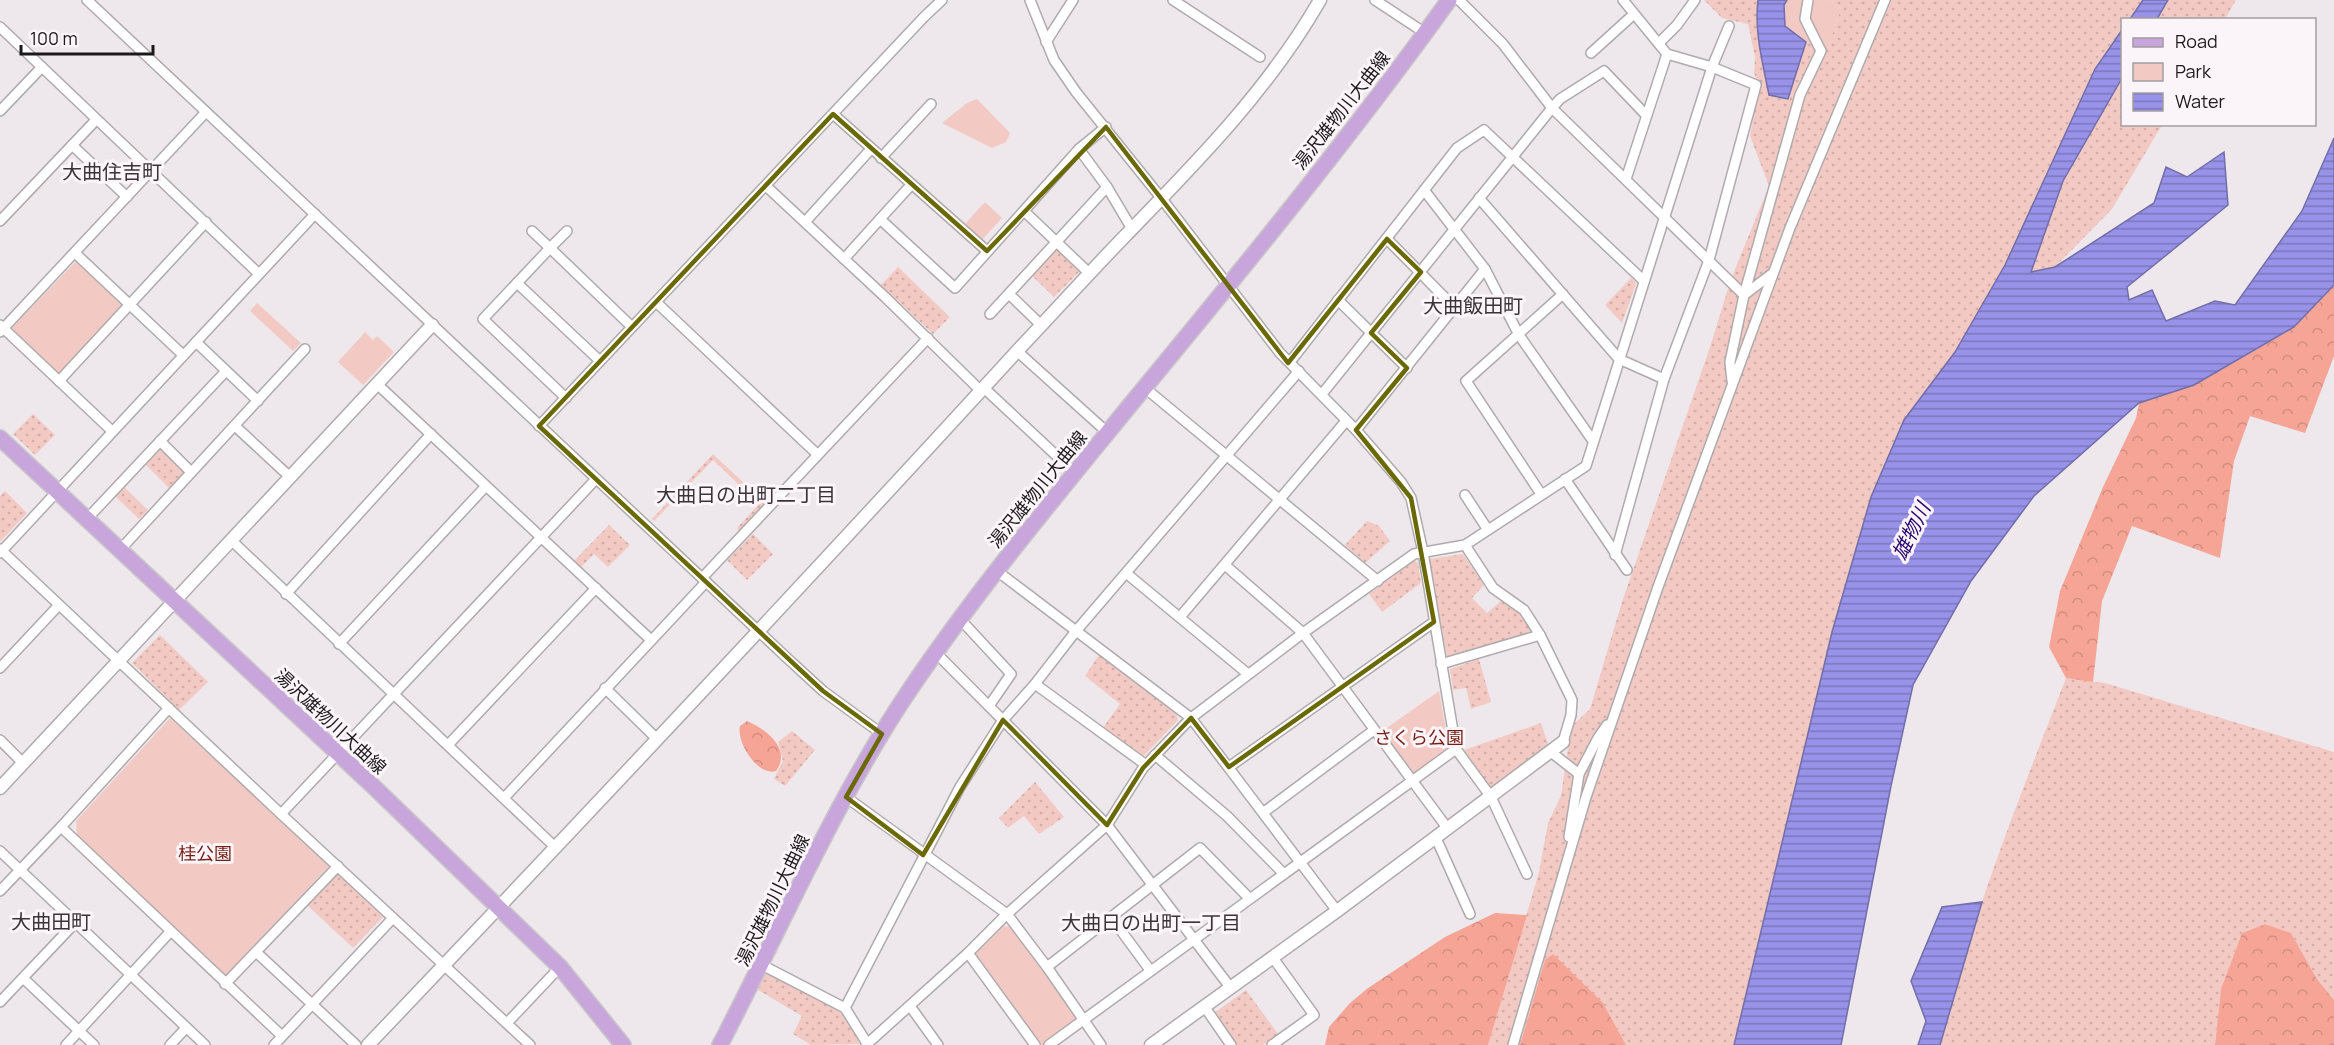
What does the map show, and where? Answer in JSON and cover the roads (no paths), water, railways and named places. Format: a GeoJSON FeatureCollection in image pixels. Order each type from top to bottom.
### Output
{"type":"FeatureCollection","features":[{"type":"Feature","properties":{"kind":"main road","name":"湯沢雄物川大曲線"},"geometry":{"type":"LineString","coordinates":[[720,1045],[846,797],[882,734],[936,653],[997,571],[1075,473],[1341,145],[1449,0]]}},
{"type":"Feature","properties":{"kind":"main road","name":"湯沢雄物川大曲線"},"geometry":{"type":"LineString","coordinates":[[0,438],[499,907],[560,967],[608,1023],[623,1045]]}},
{"type":"Feature","properties":{"kind":"street"},"geometry":{"type":"LineString","coordinates":[[87,0],[758,631],[823,691],[882,734]]}},
{"type":"Feature","properties":{"kind":"street"},"geometry":{"type":"LineString","coordinates":[[539,426],[942,0]]}},
{"type":"Feature","properties":{"kind":"street"},"geometry":{"type":"LineString","coordinates":[[1030,0],[1046,42],[1063,75],[1106,127],[1280,353],[1356,430],[1401,482],[1411,498],[1424,552],[1456,749],[1491,797],[1527,874]]}},
{"type":"Feature","properties":{"kind":"street"},"geometry":{"type":"LineString","coordinates":[[1046,42],[1073,0]]}},
{"type":"Feature","properties":{"kind":"street"},"geometry":{"type":"LineString","coordinates":[[1173,0],[1260,57]]}},
{"type":"Feature","properties":{"kind":"street"},"geometry":{"type":"LineString","coordinates":[[368,1045],[758,631],[1089,273],[1162,199],[1259,92],[1300,35],[1320,0]]}},
{"type":"Feature","properties":{"kind":"street"},"geometry":{"type":"LineString","coordinates":[[1375,0],[1425,33]]}},
{"type":"Feature","properties":{"kind":"street"},"geometry":{"type":"LineString","coordinates":[[1459,0],[1503,44],[1552,108],[1744,295]]}},
{"type":"Feature","properties":{"kind":"street"},"geometry":{"type":"LineString","coordinates":[[1659,43],[1677,25],[1695,0]]}},
{"type":"Feature","properties":{"kind":"street"},"geometry":{"type":"LineString","coordinates":[[1733,383],[1730,362],[1744,295],[1800,95],[1821,51],[1805,19],[1808,0]]}},
{"type":"Feature","properties":{"kind":"street"},"geometry":{"type":"LineString","coordinates":[[1513,1045],[1611,721],[1774,272],[1885,0]]}},
{"type":"Feature","properties":{"kind":"street"},"geometry":{"type":"LineString","coordinates":[[1615,555],[1664,379],[1709,260],[1756,85],[1712,67],[1667,54],[1625,1]]}},
{"type":"Feature","properties":{"kind":"street"},"geometry":{"type":"LineString","coordinates":[[1591,53],[1634,14]]}},
{"type":"Feature","properties":{"kind":"street"},"geometry":{"type":"LineString","coordinates":[[762,965],[845,1008],[867,1045],[968,953],[1006,914],[1042,885],[1107,825],[1146,765],[1191,717],[1414,554],[1465,545],[1586,466],[1712,67],[1729,26]]}},
{"type":"Feature","properties":{"kind":"street"},"geometry":{"type":"LineString","coordinates":[[0,27],[259,274]]}},
{"type":"Feature","properties":{"kind":"street"},"geometry":{"type":"LineString","coordinates":[[1626,179],[1667,54]]}},
{"type":"Feature","properties":{"kind":"street"},"geometry":{"type":"LineString","coordinates":[[0,111],[42,67]]}},
{"type":"Feature","properties":{"kind":"street"},"geometry":{"type":"LineString","coordinates":[[1322,394],[1560,99],[1604,72],[1646,115]]}},
{"type":"Feature","properties":{"kind":"street"},"geometry":{"type":"LineString","coordinates":[[881,159],[932,104]]}},
{"type":"Feature","properties":{"kind":"street"},"geometry":{"type":"LineString","coordinates":[[112,432],[1,329],[206,112]]}},
{"type":"Feature","properties":{"kind":"street"},"geometry":{"type":"LineString","coordinates":[[833,114],[987,251]]}},
{"type":"Feature","properties":{"kind":"street"},"geometry":{"type":"LineString","coordinates":[[0,221],[96,120]]}},
{"type":"Feature","properties":{"kind":"street"},"geometry":{"type":"LineString","coordinates":[[880,219],[955,288],[1079,149],[1106,127]]}},
{"type":"Feature","properties":{"kind":"street"},"geometry":{"type":"LineString","coordinates":[[1290,362],[1457,148],[1484,130],[1644,281]]}},
{"type":"Feature","properties":{"kind":"street"},"geometry":{"type":"LineString","coordinates":[[72,145],[126,197]]}},
{"type":"Feature","properties":{"kind":"street"},"geometry":{"type":"LineString","coordinates":[[805,222],[871,149]]}},
{"type":"Feature","properties":{"kind":"street"},"geometry":{"type":"LineString","coordinates":[[1079,149],[1107,187],[1132,229]]}},
{"type":"Feature","properties":{"kind":"street"},"geometry":{"type":"LineString","coordinates":[[843,259],[911,185]]}},
{"type":"Feature","properties":{"kind":"street"},"geometry":{"type":"LineString","coordinates":[[766,186],[982,390],[1075,473]]}},
{"type":"Feature","properties":{"kind":"street"},"geometry":{"type":"LineString","coordinates":[[990,314],[1107,187]]}},
{"type":"Feature","properties":{"kind":"street"},"geometry":{"type":"LineString","coordinates":[[1424,190],[1485,269],[1519,335],[1593,441]]}},
{"type":"Feature","properties":{"kind":"street"},"geometry":{"type":"LineString","coordinates":[[1479,198],[1619,358],[1664,379]]}},
{"type":"Feature","properties":{"kind":"street"},"geometry":{"type":"LineString","coordinates":[[1024,211],[1089,273]]}},
{"type":"Feature","properties":{"kind":"street"},"geometry":{"type":"LineString","coordinates":[[315,214],[1,551],[530,1045]]}},
{"type":"Feature","properties":{"kind":"street"},"geometry":{"type":"LineString","coordinates":[[59,381],[206,222]]}},
{"type":"Feature","properties":{"kind":"street"},"geometry":{"type":"LineString","coordinates":[[532,231],[632,327]]}},
{"type":"Feature","properties":{"kind":"street"},"geometry":{"type":"LineString","coordinates":[[566,398],[483,319],[567,231]]}},
{"type":"Feature","properties":{"kind":"street"},"geometry":{"type":"LineString","coordinates":[[1387,239],[1455,308]]}},
{"type":"Feature","properties":{"kind":"street"},"geometry":{"type":"LineString","coordinates":[[75,253],[183,355]]}},
{"type":"Feature","properties":{"kind":"street"},"geometry":{"type":"LineString","coordinates":[[1356,430],[1485,269]]}},
{"type":"Feature","properties":{"kind":"street"},"geometry":{"type":"LineString","coordinates":[[1744,295],[1774,272]]}},
{"type":"Feature","properties":{"kind":"street"},"geometry":{"type":"LineString","coordinates":[[517,283],[600,361]]}},
{"type":"Feature","properties":{"kind":"street"},"geometry":{"type":"LineString","coordinates":[[1009,294],[1041,325]]}},
{"type":"Feature","properties":{"kind":"street"},"geometry":{"type":"LineString","coordinates":[[1541,494],[1466,381],[1563,294]]}},
{"type":"Feature","properties":{"kind":"street"},"geometry":{"type":"LineString","coordinates":[[1338,300],[1407,368]]}},
{"type":"Feature","properties":{"kind":"street"},"geometry":{"type":"LineString","coordinates":[[656,302],[817,454]]}},
{"type":"Feature","properties":{"kind":"street"},"geometry":{"type":"LineString","coordinates":[[0,788],[432,325]]}},
{"type":"Feature","properties":{"kind":"street"},"geometry":{"type":"LineString","coordinates":[[504,798],[651,640],[817,454],[928,338]]}},
{"type":"Feature","properties":{"kind":"street"},"geometry":{"type":"LineString","coordinates":[[196,342],[258,401]]}},
{"type":"Feature","properties":{"kind":"street"},"geometry":{"type":"LineString","coordinates":[[119,551],[305,349]]}},
{"type":"Feature","properties":{"kind":"street"},"geometry":{"type":"LineString","coordinates":[[1017,351],[1108,433]]}},
{"type":"Feature","properties":{"kind":"street"},"geometry":{"type":"LineString","coordinates":[[86,520],[226,371]]}},
{"type":"Feature","properties":{"kind":"street"},"geometry":{"type":"LineString","coordinates":[[845,1008],[960,787],[1003,720],[1226,454],[1299,371]]}},
{"type":"Feature","properties":{"kind":"street"},"geometry":{"type":"LineString","coordinates":[[377,384],[651,640]]}},
{"type":"Feature","properties":{"kind":"street"},"geometry":{"type":"LineString","coordinates":[[1145,387],[1378,581]]}},
{"type":"Feature","properties":{"kind":"street"},"geometry":{"type":"LineString","coordinates":[[1180,617],[1346,421]]}},
{"type":"Feature","properties":{"kind":"street"},"geometry":{"type":"LineString","coordinates":[[235,426],[290,477]]}},
{"type":"Feature","properties":{"kind":"street"},"geometry":{"type":"LineString","coordinates":[[286,594],[431,434]]}},
{"type":"Feature","properties":{"kind":"street"},"geometry":{"type":"LineString","coordinates":[[160,441],[191,472]]}},
{"type":"Feature","properties":{"kind":"street"},"geometry":{"type":"LineString","coordinates":[[281,814],[392,693],[596,479]]}},
{"type":"Feature","properties":{"kind":"street"},"geometry":{"type":"LineString","coordinates":[[1565,479],[1615,555],[1628,570]]}},
{"type":"Feature","properties":{"kind":"street"},"geometry":{"type":"LineString","coordinates":[[339,644],[486,486]]}},
{"type":"Feature","properties":{"kind":"street"},"geometry":{"type":"LineString","coordinates":[[1465,495],[1488,530]]}},
{"type":"Feature","properties":{"kind":"street"},"geometry":{"type":"LineString","coordinates":[[231,540],[554,846]]}},
{"type":"Feature","properties":{"kind":"street"},"geometry":{"type":"LineString","coordinates":[[1151,1045],[1337,911],[1563,742],[1571,715],[1572,699],[1540,635],[1524,610],[1493,588],[1465,545]]}},
{"type":"Feature","properties":{"kind":"street"},"geometry":{"type":"LineString","coordinates":[[1225,564],[1303,633],[1448,829]]}},
{"type":"Feature","properties":{"kind":"street"},"geometry":{"type":"LineString","coordinates":[[997,571],[1191,717],[1337,911]]}},
{"type":"Feature","properties":{"kind":"street"},"geometry":{"type":"LineString","coordinates":[[1126,573],[1248,674]]}},
{"type":"Feature","properties":{"kind":"street"},"geometry":{"type":"LineString","coordinates":[[448,745],[596,588]]}},
{"type":"Feature","properties":{"kind":"street"},"geometry":{"type":"LineString","coordinates":[[0,668],[59,605]]}},
{"type":"Feature","properties":{"kind":"street"},"geometry":{"type":"LineString","coordinates":[[960,619],[1011,674],[989,706]]}},
{"type":"Feature","properties":{"kind":"street"},"geometry":{"type":"LineString","coordinates":[[1229,766],[1434,622]]}},
{"type":"Feature","properties":{"kind":"street"},"geometry":{"type":"LineString","coordinates":[[1441,664],[1540,635]]}},
{"type":"Feature","properties":{"kind":"street"},"geometry":{"type":"LineString","coordinates":[[936,653],[1107,825],[1230,987]]}},
{"type":"Feature","properties":{"kind":"street"},"geometry":{"type":"LineString","coordinates":[[1035,684],[1146,765]]}},
{"type":"Feature","properties":{"kind":"street"},"geometry":{"type":"LineString","coordinates":[[605,688],[656,738]]}},
{"type":"Feature","properties":{"kind":"street"},"geometry":{"type":"LineString","coordinates":[[0,891],[169,708]]}},
{"type":"Feature","properties":{"kind":"street"},"geometry":{"type":"LineString","coordinates":[[1569,856],[1568,846],[1579,774],[1598,738],[1611,721]]}},
{"type":"Feature","properties":{"kind":"street"},"geometry":{"type":"LineString","coordinates":[[1264,813],[1374,730]]}},
{"type":"Feature","properties":{"kind":"street"},"geometry":{"type":"LineString","coordinates":[[0,740],[23,763]]}},
{"type":"Feature","properties":{"kind":"street"},"geometry":{"type":"LineString","coordinates":[[1049,1045],[1456,749]]}},
{"type":"Feature","properties":{"kind":"street"},"geometry":{"type":"LineString","coordinates":[[1551,752],[1579,774]]}},
{"type":"Feature","properties":{"kind":"street"},"geometry":{"type":"LineString","coordinates":[[1155,755],[1227,816],[1284,874]]}},
{"type":"Feature","properties":{"kind":"street"},"geometry":{"type":"LineString","coordinates":[[846,797],[1006,914],[1047,967],[1101,1045]]}},
{"type":"Feature","properties":{"kind":"street"},"geometry":{"type":"LineString","coordinates":[[61,827],[282,1036]]}},
{"type":"Feature","properties":{"kind":"street"},"geometry":{"type":"LineString","coordinates":[[1436,838],[1470,914]]}},
{"type":"Feature","properties":{"kind":"street"},"geometry":{"type":"LineString","coordinates":[[1047,967],[1200,848],[1249,898]]}},
{"type":"Feature","properties":{"kind":"street"},"geometry":{"type":"LineString","coordinates":[[0,851],[130,976],[206,1045]]}},
{"type":"Feature","properties":{"kind":"street"},"geometry":{"type":"LineString","coordinates":[[225,984],[338,866]]}},
{"type":"Feature","properties":{"kind":"street"},"geometry":{"type":"LineString","coordinates":[[1111,917],[1150,970]]}},
{"type":"Feature","properties":{"kind":"street"},"geometry":{"type":"LineString","coordinates":[[274,1045],[393,918]]}},
{"type":"Feature","properties":{"kind":"street"},"geometry":{"type":"LineString","coordinates":[[0,1002],[75,923]]}},
{"type":"Feature","properties":{"kind":"street"},"geometry":{"type":"LineString","coordinates":[[66,1045],[170,932]]}},
{"type":"Feature","properties":{"kind":"street"},"geometry":{"type":"LineString","coordinates":[[256,952],[356,1045]]}},
{"type":"Feature","properties":{"kind":"street"},"geometry":{"type":"LineString","coordinates":[[968,953],[1035,1045]]}},
{"type":"Feature","properties":{"kind":"street"},"geometry":{"type":"LineString","coordinates":[[1272,1045],[1314,1015],[1273,958]]}},
{"type":"Feature","properties":{"kind":"street"},"geometry":{"type":"LineString","coordinates":[[507,1023],[560,967]]}},
{"type":"Feature","properties":{"kind":"street"},"geometry":{"type":"LineString","coordinates":[[24,978],[94,1045]]}},
{"type":"Feature","properties":{"kind":"street"},"geometry":{"type":"LineString","coordinates":[[910,1006],[938,1045]]}},
{"type":"Feature","properties":{"kind":"street"},"geometry":{"type":"LineString","coordinates":[[1204,1006],[1231,1045]]}},
{"type":"Feature","properties":{"kind":"street"},"geometry":{"type":"LineString","coordinates":[[170,1045],[186,1028]]}},
{"type":"Feature","properties":{"kind":"water"},"geometry":{"type":"Polygon","coordinates":[[[1758,0],[1787,0],[1784,5],[1785,26],[1806,42],[1788,99],[1769,95],[1758,36],[1758,0]]]}},
{"type":"Feature","properties":{"kind":"water"},"geometry":{"type":"Polygon","coordinates":[[[2143,0],[2168,0],[2158,18],[2131,18],[2143,0]]]}},
{"type":"Feature","properties":{"kind":"water","name":"雄物川"},"geometry":{"type":"Polygon","coordinates":[[[2121,31],[2121,80],[2063,181],[2031,272],[2055,267],[2154,203],[2166,167],[2187,177],[2224,152],[2228,205],[2127,287],[2129,300],[2152,290],[2166,321],[2215,301],[2235,305],[2302,211],[2334,138],[2334,285],[2294,327],[2194,385],[2139,403],[2034,496],[1971,581],[1913,685],[1841,1045],[1734,1045],[1832,632],[1871,497],[1904,420],[1955,352],[2005,265],[2095,69],[2121,31]]]}},
{"type":"Feature","properties":{"kind":"water"},"geometry":{"type":"Polygon","coordinates":[[[1982,902],[1940,1045],[1918,1045],[1926,1021],[1911,981],[1942,907],[1982,902]]]}},
{"type":"Feature","properties":{"kind":"district","name":"大曲住吉町"},"geometry":{"type":"Point","coordinates":[112,171]}},
{"type":"Feature","properties":{"kind":"district","name":"大曲飯田町"},"geometry":{"type":"Point","coordinates":[1473,305]}},
{"type":"Feature","properties":{"kind":"district","name":"大曲日の出町二丁目"},"geometry":{"type":"Point","coordinates":[746,494]}},
{"type":"Feature","properties":{"kind":"district","name":"大曲田町"},"geometry":{"type":"Point","coordinates":[51,921]}},
{"type":"Feature","properties":{"kind":"district","name":"大曲日の出町一丁目"},"geometry":{"type":"Point","coordinates":[1151,922]}},
{"type":"Feature","properties":{"kind":"park label","name":"さくら公園"},"geometry":{"type":"Point","coordinates":[1419,737]}},
{"type":"Feature","properties":{"kind":"park label","name":"桂公園"},"geometry":{"type":"Point","coordinates":[205,853]}}]}
